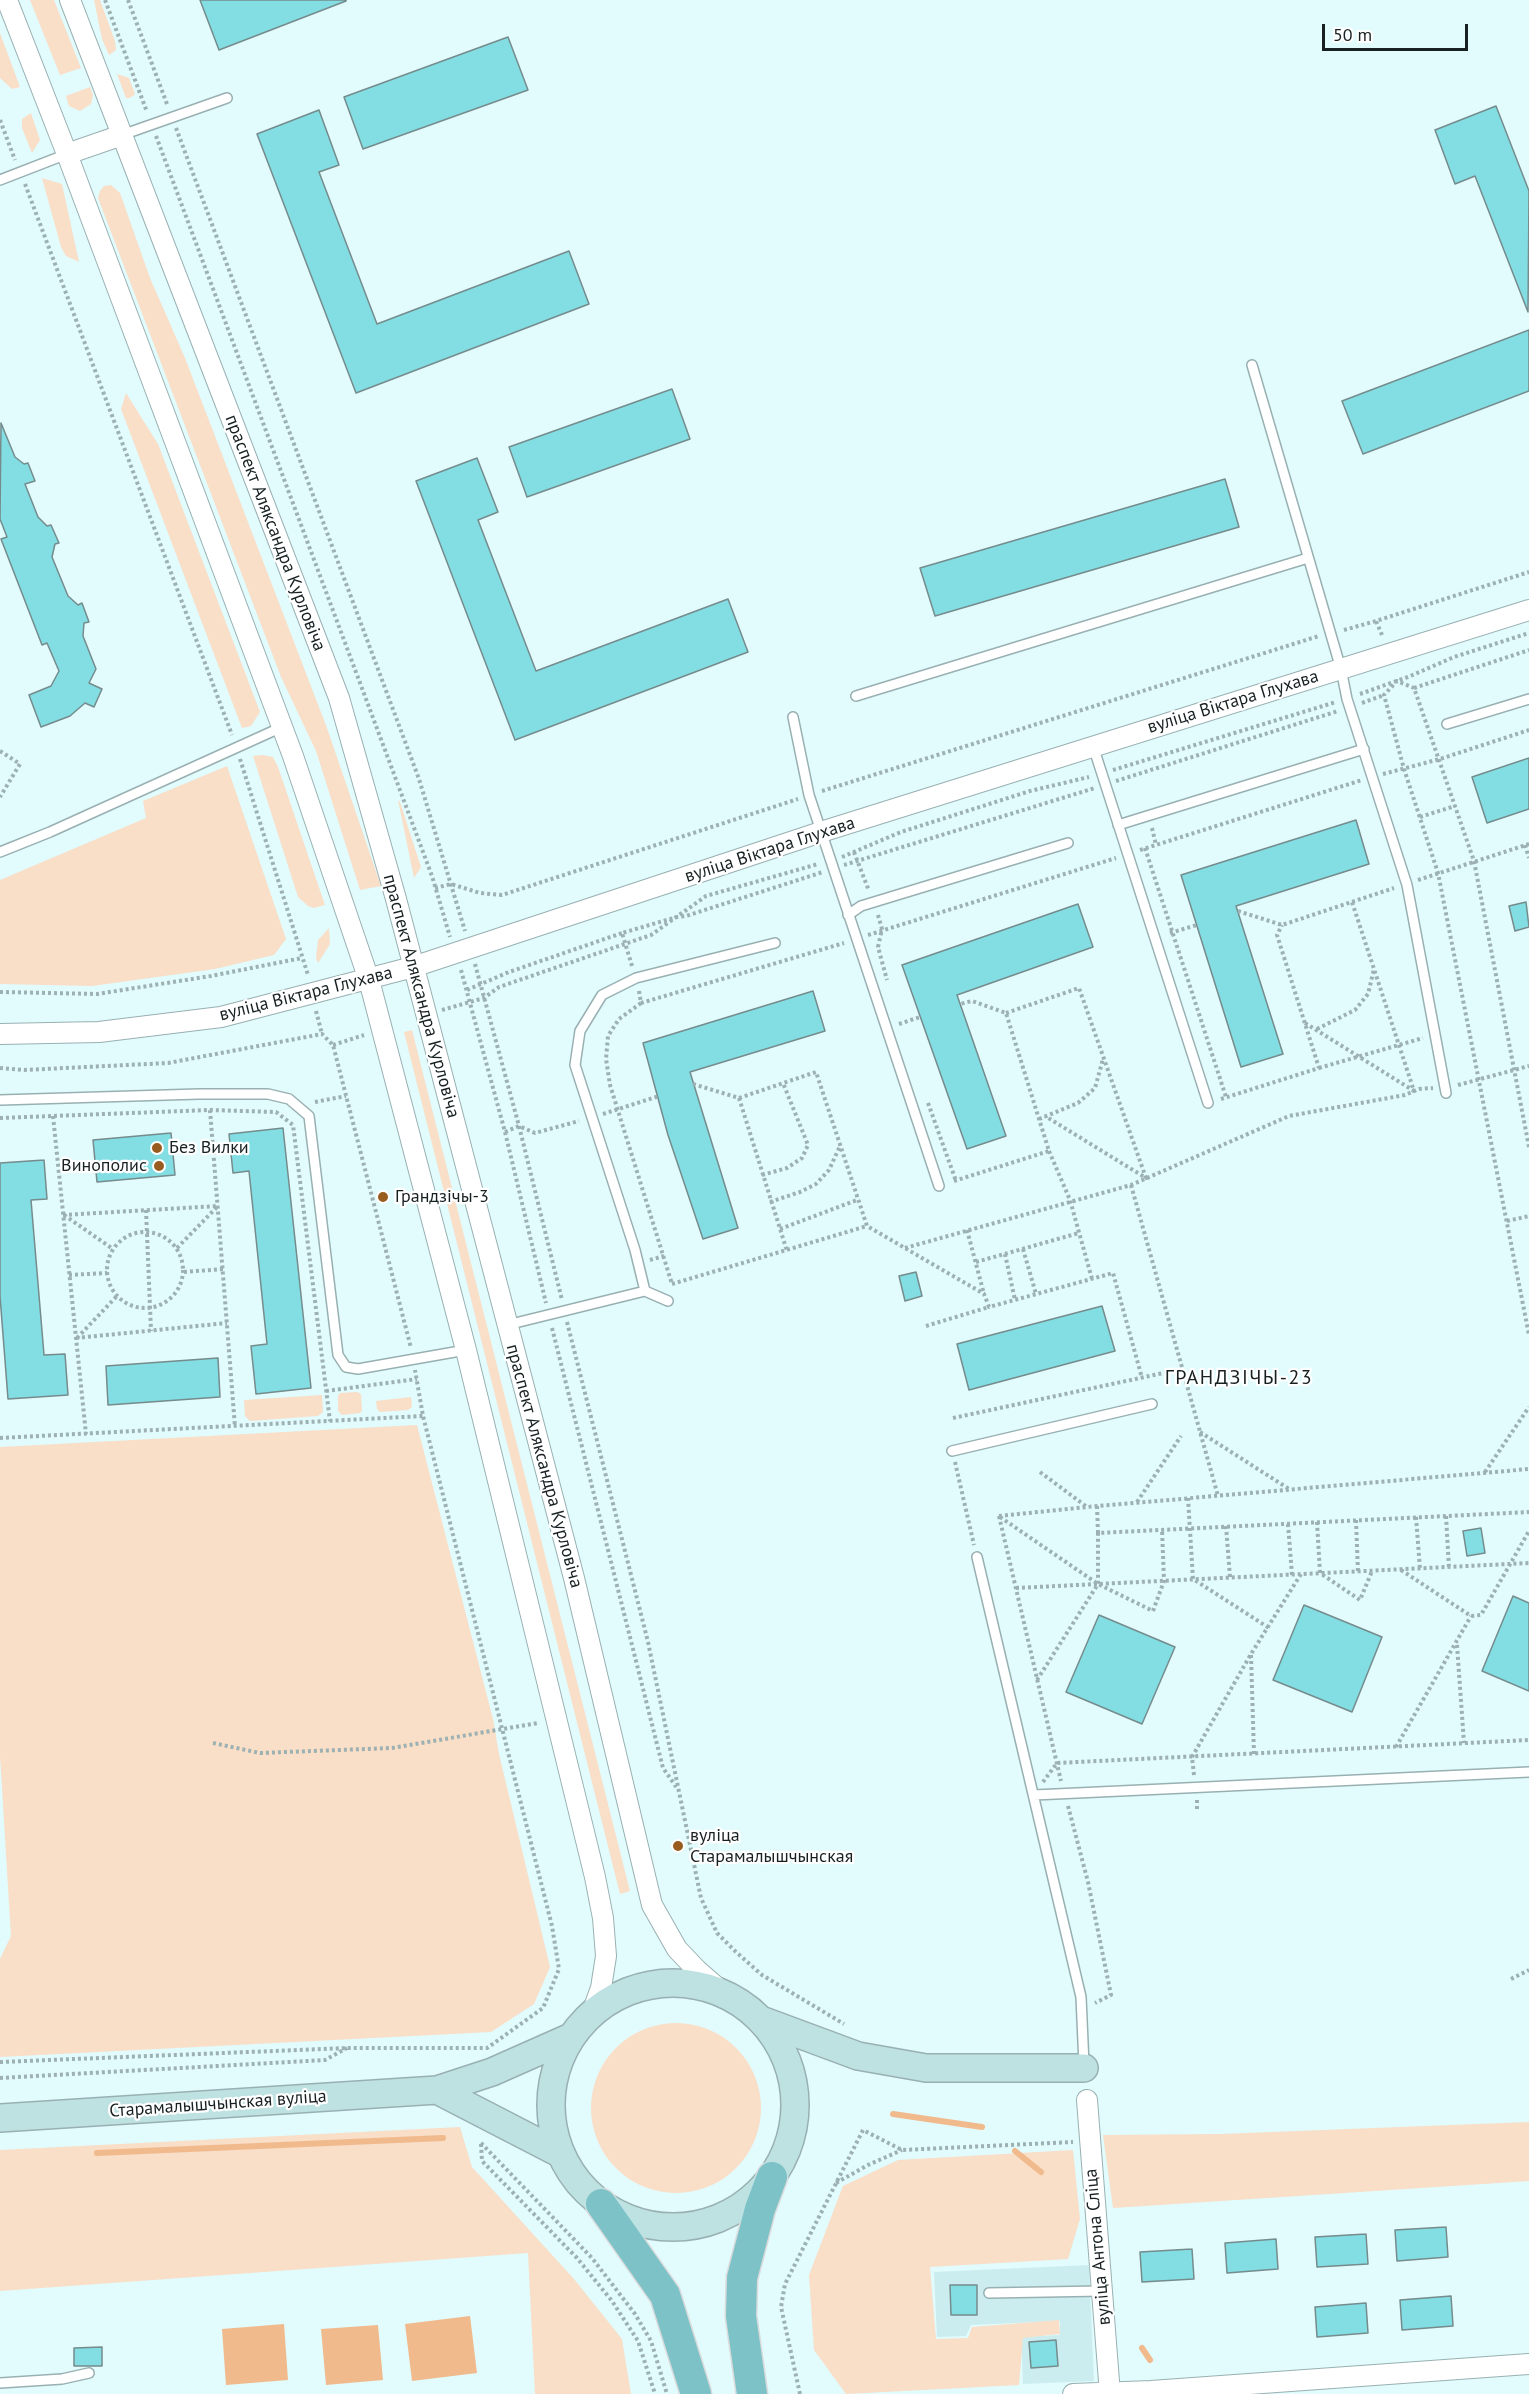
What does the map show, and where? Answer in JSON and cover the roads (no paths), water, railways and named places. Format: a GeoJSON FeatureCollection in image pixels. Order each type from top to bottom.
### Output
{"type":"FeatureCollection","features":[{"type":"Feature","properties":{"kind":"main road","name":"Старамалышчынская вуліца"},"geometry":{"type":"LineString","coordinates":[[655,1984],[690,1984],[728,1996],[761,2020],[782,2049],[792,2079],[795,2108],[793,2130],[786,2151],[772,2177],[748,2201],[727,2215],[694,2225],[669,2227],[643,2223],[621,2216],[601,2204],[578,2181],[561,2154],[553,2130],[551,2104],[556,2069],[571,2037],[592,2013],[628,1991],[655,1984]]}},
{"type":"Feature","properties":{"kind":"main road"},"geometry":{"type":"LineString","coordinates":[[761,2020],[858,2056],[915,2066],[980,2069],[1084,2068]]}},
{"type":"Feature","properties":{"kind":"main road","name":"Старамалышчынская вуліца"},"geometry":{"type":"LineString","coordinates":[[0,2118],[437,2090],[492,2072],[571,2037]]}},
{"type":"Feature","properties":{"kind":"main road"},"geometry":{"type":"LineString","coordinates":[[437,2090],[561,2154]]}},
{"type":"Feature","properties":{"kind":"main road"},"geometry":{"type":"LineString","coordinates":[[752,2394],[741,2316],[742,2278],[760,2210],[772,2177]]}},
{"type":"Feature","properties":{"kind":"main road"},"geometry":{"type":"LineString","coordinates":[[601,2204],[665,2295],[696,2394]]}},
{"type":"Feature","properties":{"kind":"street"},"geometry":{"type":"LineString","coordinates":[[7,0],[282,727],[369,980],[466,1350],[595,1877],[603,1918],[606,1956],[601,1988],[592,2013]]}},
{"type":"Feature","properties":{"kind":"street","name":"праспект Аляксандра Курловіча"},"geometry":{"type":"LineString","coordinates":[[70,0],[339,699],[413,967],[574,1578],[652,1905],[677,1949],[697,1970],[728,1996]]}},
{"type":"Feature","properties":{"kind":"street"},"geometry":{"type":"LineString","coordinates":[[67,154],[122,135]]}},
{"type":"Feature","properties":{"kind":"street","name":"вуліца Віктара Глухава"},"geometry":{"type":"LineString","coordinates":[[0,1034],[99,1032],[221,1017],[369,980],[821,832],[1529,610]]}},
{"type":"Feature","properties":{"kind":"street","name":"вуліца Антона Сліца"},"geometry":{"type":"LineString","coordinates":[[1087,2100],[1110,2393]]}},
{"type":"Feature","properties":{"kind":"street"},"geometry":{"type":"LineString","coordinates":[[1073,2394],[1529,2364]]}},
{"type":"Feature","properties":{"kind":"lane"},"geometry":{"type":"LineString","coordinates":[[122,135],[227,98]]}},
{"type":"Feature","properties":{"kind":"lane"},"geometry":{"type":"LineString","coordinates":[[0,180],[67,154]]}},
{"type":"Feature","properties":{"kind":"lane"},"geometry":{"type":"LineString","coordinates":[[1252,365],[1349,703],[1407,885],[1446,1090]]}},
{"type":"Feature","properties":{"kind":"lane"},"geometry":{"type":"LineString","coordinates":[[856,696],[1308,558]]}},
{"type":"Feature","properties":{"kind":"lane"},"geometry":{"type":"LineString","coordinates":[[1447,724],[1529,699]]}},
{"type":"Feature","properties":{"kind":"lane"},"geometry":{"type":"LineString","coordinates":[[793,717],[809,795],[939,1186]]}},
{"type":"Feature","properties":{"kind":"lane"},"geometry":{"type":"LineString","coordinates":[[0,852],[50,832],[282,727]]}},
{"type":"Feature","properties":{"kind":"lane"},"geometry":{"type":"LineString","coordinates":[[1093,746],[1208,1103]]}},
{"type":"Feature","properties":{"kind":"lane"},"geometry":{"type":"LineString","coordinates":[[1118,825],[1364,749]]}},
{"type":"Feature","properties":{"kind":"lane"},"geometry":{"type":"LineString","coordinates":[[848,915],[861,906],[1068,843]]}},
{"type":"Feature","properties":{"kind":"lane"},"geometry":{"type":"LineString","coordinates":[[645,1291],[576,1065],[580,1031],[602,994],[636,978],[775,943]]}},
{"type":"Feature","properties":{"kind":"lane"},"geometry":{"type":"LineString","coordinates":[[0,1100],[199,1094],[267,1094],[289,1099],[309,1116],[338,1354],[346,1367],[358,1370],[466,1350]]}},
{"type":"Feature","properties":{"kind":"lane"},"geometry":{"type":"LineString","coordinates":[[507,1324],[645,1291],[668,1301]]}},
{"type":"Feature","properties":{"kind":"lane"},"geometry":{"type":"LineString","coordinates":[[952,1451],[1152,1404]]}},
{"type":"Feature","properties":{"kind":"lane"},"geometry":{"type":"LineString","coordinates":[[976,1557],[1081,1997],[1084,2068]]}},
{"type":"Feature","properties":{"kind":"lane"},"geometry":{"type":"LineString","coordinates":[[1034,1795],[1529,1772]]}},
{"type":"Feature","properties":{"kind":"lane"},"geometry":{"type":"LineString","coordinates":[[989,2293],[1101,2291]]}},
{"type":"Feature","properties":{"kind":"lane"},"geometry":{"type":"LineString","coordinates":[[0,2383],[62,2379],[88,2373]]}},
{"type":"Feature","properties":{"kind":"waterway"},"geometry":{"type":"LineString","coordinates":[[893,2114],[982,2127]]}},
{"type":"Feature","properties":{"kind":"waterway"},"geometry":{"type":"LineString","coordinates":[[97,2153],[443,2138]]}},
{"type":"Feature","properties":{"kind":"waterway"},"geometry":{"type":"LineString","coordinates":[[1015,2151],[1041,2172]]}},
{"type":"Feature","properties":{"kind":"waterway"},"geometry":{"type":"LineString","coordinates":[[1142,2348],[1150,2360]]}},
{"type":"Feature","properties":{"kind":"place","name":"Без Вилки"},"geometry":{"type":"Point","coordinates":[157,1148]}},
{"type":"Feature","properties":{"kind":"place","name":"Винополис"},"geometry":{"type":"Point","coordinates":[159,1166]}},
{"type":"Feature","properties":{"kind":"place","name":"Грандзічы-3"},"geometry":{"type":"Point","coordinates":[383,1197]}},
{"type":"Feature","properties":{"kind":"place","name":"вуліца Старамалышчынская"},"geometry":{"type":"Point","coordinates":[678,1846]}},
{"type":"Feature","properties":{"kind":"district","name":"ГРАНДЗІЧЫ-23"},"geometry":{"type":"Point","coordinates":[1239,1378]}}]}
